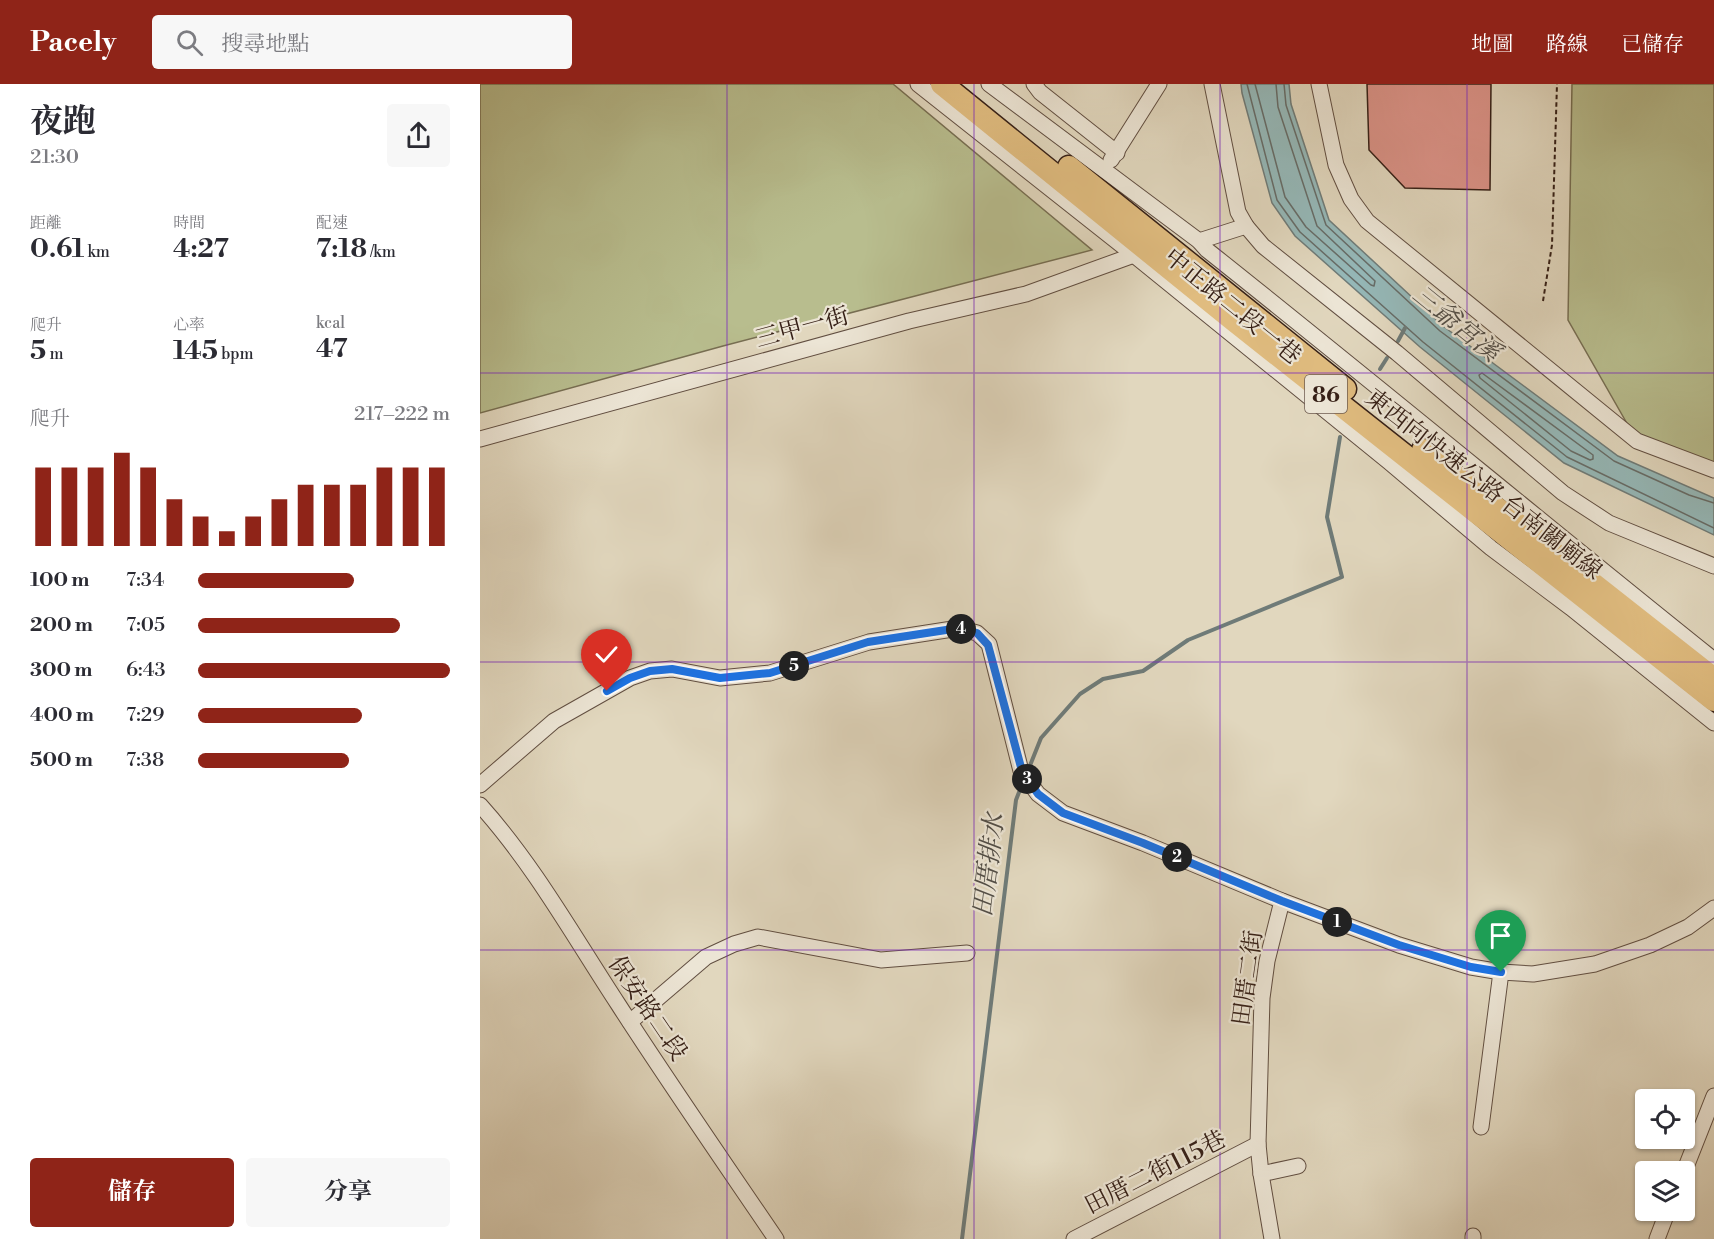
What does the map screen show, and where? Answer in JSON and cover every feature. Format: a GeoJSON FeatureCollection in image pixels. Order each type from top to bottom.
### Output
{"type":"FeatureCollection","features":[{"type":"Feature","properties":{"kind":"highway","name":"東西向快速公路 台南關廟線"},"geometry":{"type":"LineString","coordinates":[[942,84],[1232,319],[1714,700]]}},
{"type":"Feature","properties":{"kind":"highway","name":"東西向快速公路 台南關廟線"},"geometry":{"type":"LineString","coordinates":[[965,84],[1345,389],[1714,679]]}},
{"type":"Feature","properties":{"kind":"street","name":"中正路二段一巷"},"geometry":{"type":"LineString","coordinates":[[918,84],[1134,255],[1491,548],[1571,608],[1714,723]]}},
{"type":"Feature","properties":{"kind":"street","name":"中正路二段一巷"},"geometry":{"type":"LineString","coordinates":[[989,84],[1199,241],[1207,250],[1371,380],[1546,526],[1714,660]]}},
{"type":"Feature","properties":{"kind":"street"},"geometry":{"type":"LineString","coordinates":[[1035,84],[1040,92],[1117,153]]}},
{"type":"Feature","properties":{"kind":"street"},"geometry":{"type":"LineString","coordinates":[[1103,170],[1117,153],[1159,84]]}},
{"type":"Feature","properties":{"kind":"street"},"geometry":{"type":"LineString","coordinates":[[1212,84],[1238,212],[1246,226],[1263,246],[1406,361],[1563,493],[1609,523],[1714,566]]}},
{"type":"Feature","properties":{"kind":"street"},"geometry":{"type":"LineString","coordinates":[[1319,84],[1336,165],[1351,199],[1367,221],[1637,441],[1714,470]]}},
{"type":"Feature","properties":{"kind":"street"},"geometry":{"type":"LineString","coordinates":[[1199,241],[1246,226]]}},
{"type":"Feature","properties":{"kind":"street","name":"三甲一街"},"geometry":{"type":"LineString","coordinates":[[480,439],[909,321],[1026,294],[1134,255]]}},
{"type":"Feature","properties":{"kind":"street","name":"田厝二街"},"geometry":{"type":"LineString","coordinates":[[480,785],[554,721],[630,678],[650,671],[672,669],[720,678],[770,673],[868,642],[959,628],[977,633],[988,645],[1024,774],[1038,794],[1063,813],[1143,843],[1282,901],[1267,960],[1262,998],[1258,1144],[1260,1174],[1272,1239]]}},
{"type":"Feature","properties":{"kind":"street","name":"保安路二段"},"geometry":{"type":"LineString","coordinates":[[480,806],[509,838],[535,875],[630,1022],[776,1239]]}},
{"type":"Feature","properties":{"kind":"street"},"geometry":{"type":"LineString","coordinates":[[1282,901],[1399,945],[1471,967],[1533,974],[1595,964],[1650,945],[1688,927],[1714,909]]}},
{"type":"Feature","properties":{"kind":"street"},"geometry":{"type":"LineString","coordinates":[[630,1022],[706,957],[734,944],[758,937],[881,960],[967,953]]}},
{"type":"Feature","properties":{"kind":"street"},"geometry":{"type":"LineString","coordinates":[[1481,1127],[1501,972]]}},
{"type":"Feature","properties":{"kind":"street"},"geometry":{"type":"LineString","coordinates":[[1688,1161],[1714,1096]]}},
{"type":"Feature","properties":{"kind":"street","name":"田厝二街115巷"},"geometry":{"type":"LineString","coordinates":[[1074,1239],[1258,1144]]}},
{"type":"Feature","properties":{"kind":"street"},"geometry":{"type":"LineString","coordinates":[[1260,1174],[1298,1166]]}},
{"type":"Feature","properties":{"kind":"street"},"geometry":{"type":"LineString","coordinates":[[1657,1239],[1664,1221]]}},
{"type":"Feature","properties":{"kind":"path"},"geometry":{"type":"LineString","coordinates":[[1543,301],[1552,245],[1557,84]]}},
{"type":"Feature","properties":{"kind":"green space"},"geometry":{"type":"Polygon","coordinates":[[[480,84],[893,84],[1092,250],[723,346],[480,413],[480,84]]]}},
{"type":"Feature","properties":{"kind":"green space"},"geometry":{"type":"Polygon","coordinates":[[[1572,84],[1714,84],[1714,470],[1637,441],[1568,320],[1572,84]]]}},
{"type":"Feature","properties":{"kind":"water"},"geometry":{"type":"Polygon","coordinates":[[[1241,84],[1289,84],[1291,104],[1329,220],[1443,326],[1618,456],[1714,498],[1714,535],[1564,463],[1420,347],[1295,236],[1272,203],[1241,84]]]}},
{"type":"Feature","properties":{"kind":"building"},"geometry":{"type":"Polygon","coordinates":[[[1367,84],[1491,84],[1490,190],[1405,188],[1369,150],[1367,84]]]}},
{"type":"Feature","properties":{"kind":"waterway","name":"田厝排水"},"geometry":{"type":"LineString","coordinates":[[1398,341],[1405,328]]}},
{"type":"Feature","properties":{"kind":"waterway","name":"田厝排水"},"geometry":{"type":"LineString","coordinates":[[1380,369],[1387,358]]}},
{"type":"Feature","properties":{"kind":"waterway","name":"田厝排水"},"geometry":{"type":"LineString","coordinates":[[1027,773],[1041,738],[1080,694],[1103,679],[1143,671],[1188,640],[1342,577],[1327,517],[1340,437]]}},
{"type":"Feature","properties":{"kind":"waterway","name":"田厝排水"},"geometry":{"type":"LineString","coordinates":[[962,1239],[1016,800],[1023,782]]}},
{"type":"Feature","properties":{"kind":"route"},"geometry":{"type":"LineString","coordinates":[[607,691],[630,678],[650,671],[672,669],[720,678],[770,673],[868,642],[959,628],[977,633],[988,645],[1022,771],[1038,794],[1063,813],[1143,843],[1282,901],[1399,945],[1471,967],[1501,972]]}},
{"type":"Feature","properties":{"kind":"water label","name":"三爺宮溪"},"geometry":{"type":"Point","coordinates":[1457,323]}}]}
